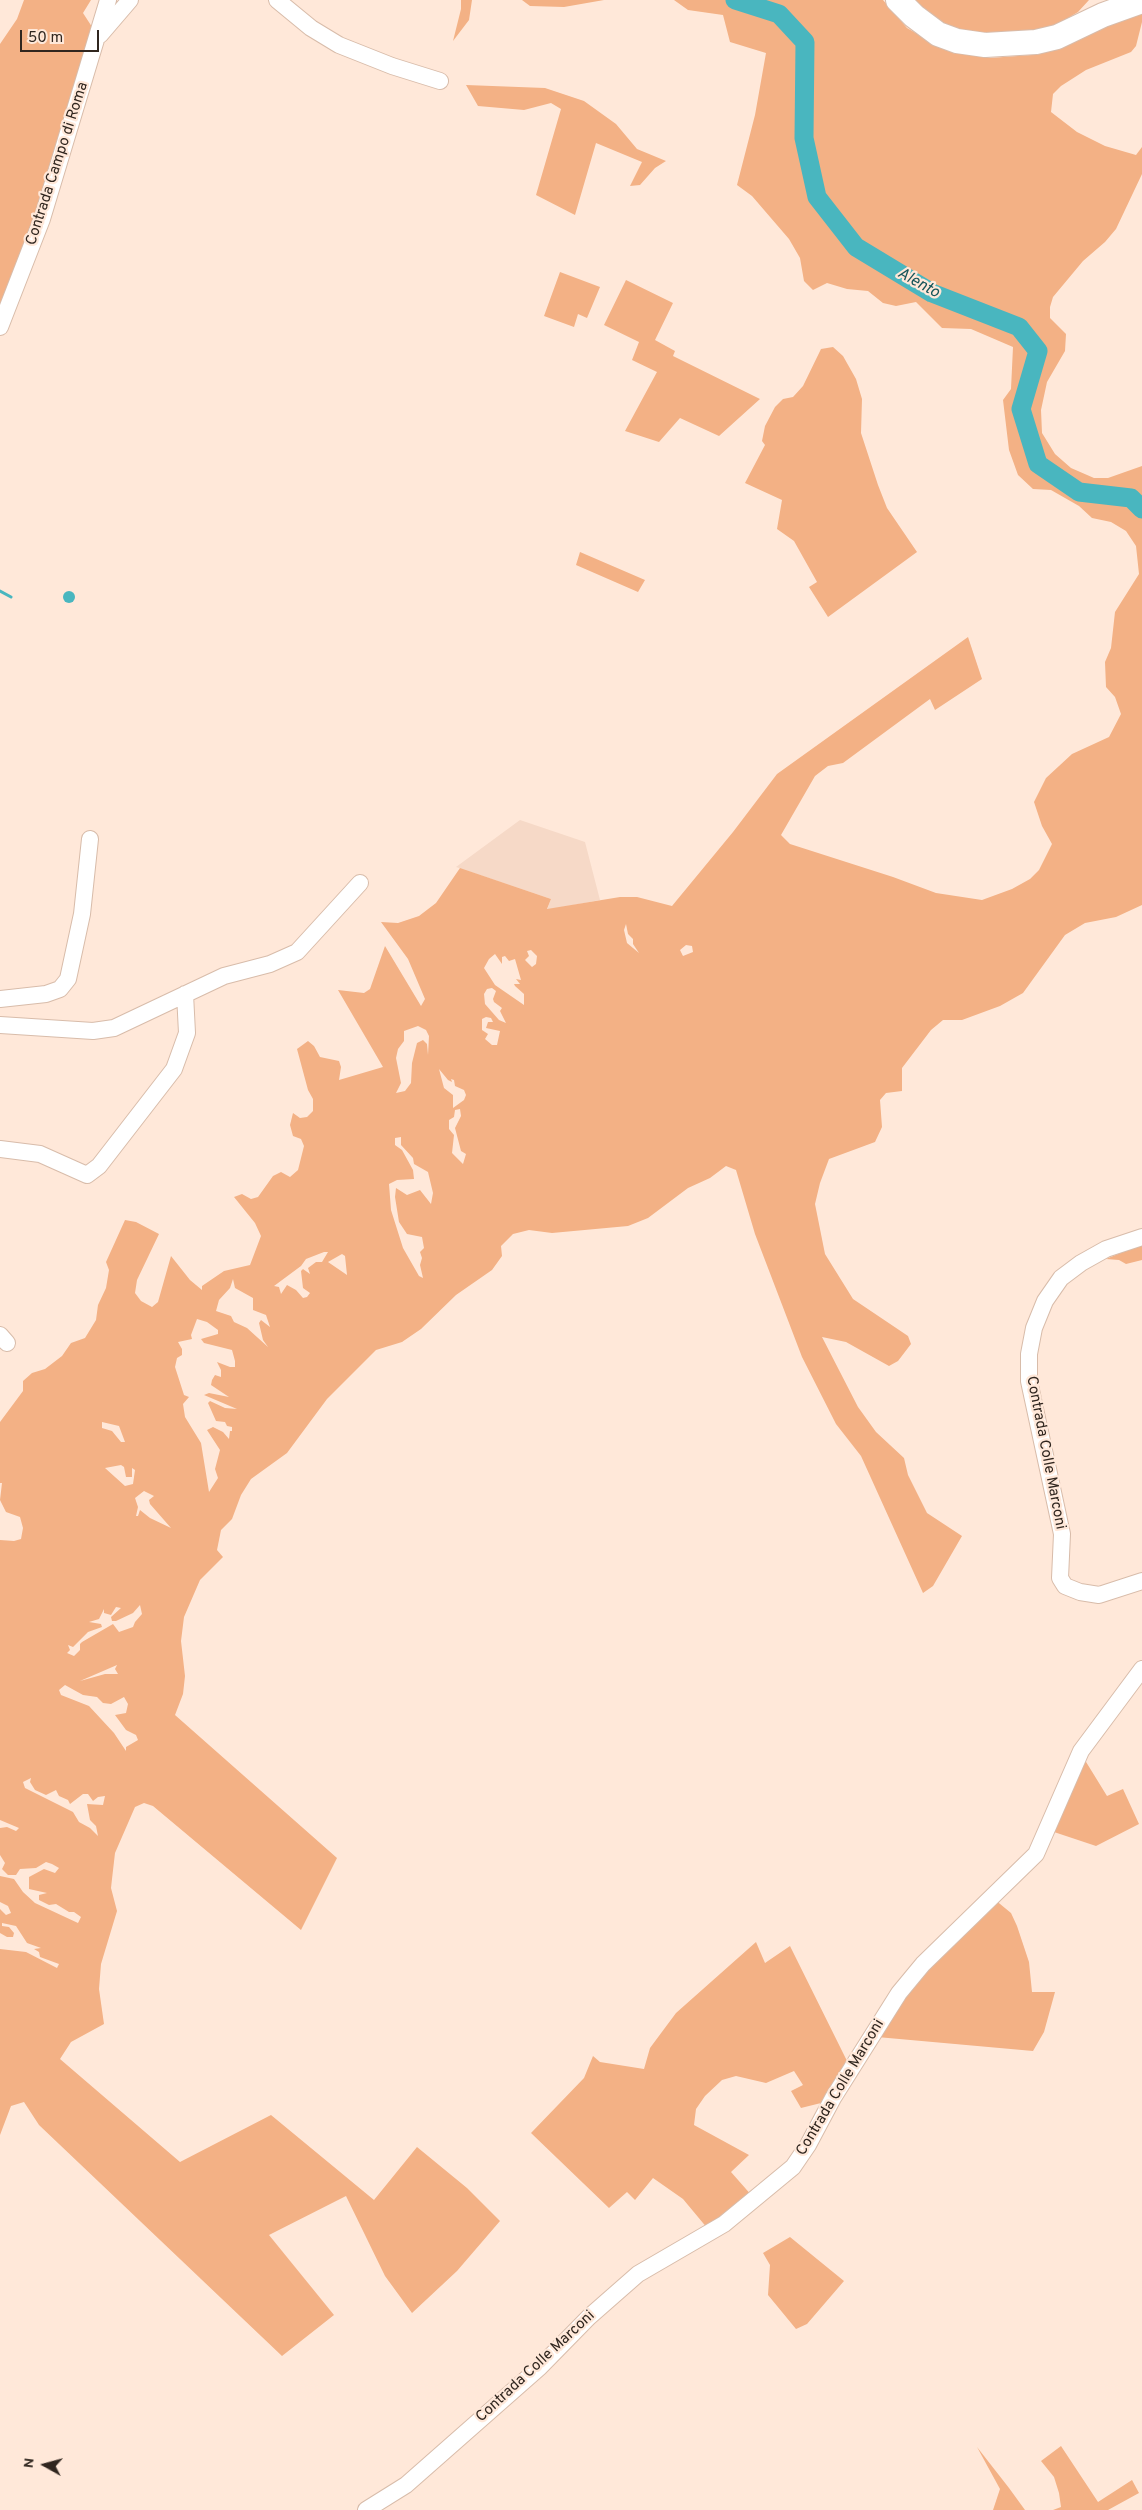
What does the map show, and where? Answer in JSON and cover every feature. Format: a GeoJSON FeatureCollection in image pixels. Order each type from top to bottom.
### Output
{"type":"FeatureCollection","features":[{"type":"Feature","properties":{"kind":"highway"},"geometry":{"type":"LineString","coordinates":[[898,0],[914,16],[938,34],[957,41],[1009,44],[1057,37],[1103,15],[1142,1]]}},
{"type":"Feature","properties":{"kind":"highway"},"geometry":{"type":"LineString","coordinates":[[1009,44],[1059,29],[1075,20],[1097,0]]}},
{"type":"Feature","properties":{"kind":"street","name":"Contrada Campo di Roma"},"geometry":{"type":"LineString","coordinates":[[0,326],[42,219],[108,0]]}},
{"type":"Feature","properties":{"kind":"street"},"geometry":{"type":"LineString","coordinates":[[97,39],[130,0]]}},
{"type":"Feature","properties":{"kind":"street"},"geometry":{"type":"LineString","coordinates":[[277,0],[311,28],[339,44],[392,66],[440,81]]}},
{"type":"Feature","properties":{"kind":"street"},"geometry":{"type":"LineString","coordinates":[[0,999],[46,994],[60,989],[68,979],[82,914],[90,838]]}},
{"type":"Feature","properties":{"kind":"street"},"geometry":{"type":"LineString","coordinates":[[0,1024],[92,1031],[114,1028],[224,976],[270,964],[297,952],[360,883]]}},
{"type":"Feature","properties":{"kind":"street"},"geometry":{"type":"LineString","coordinates":[[0,1149],[40,1154],[87,1175],[99,1166],[174,1069],[187,1033],[184,994]]}},
{"type":"Feature","properties":{"kind":"street","name":"Contrada Colle Marconi"},"geometry":{"type":"LineString","coordinates":[[1142,1237],[1106,1249],[1081,1263],[1061,1278],[1045,1301],[1034,1328],[1029,1354],[1029,1381],[1062,1534],[1060,1578],[1065,1586],[1080,1592],[1099,1595],[1142,1581]]}},
{"type":"Feature","properties":{"kind":"street","name":"Contrada Colle Marconi"},"geometry":{"type":"LineString","coordinates":[[366,2510],[406,2486],[540,2367],[589,2317],[638,2274],[724,2224],[793,2167],[808,2146],[833,2098],[899,1993],[923,1964],[1036,1854],[1081,1751],[1142,1669]]}},
{"type":"Feature","properties":{"kind":"shaded area"},"geometry":{"type":"Polygon","coordinates":[[[24,0],[91,0],[83,13],[94,30],[87,40],[87,54],[71,113],[0,321],[0,44],[17,19],[24,0]]]}},
{"type":"Feature","properties":{"kind":"shaded area"},"geometry":{"type":"Polygon","coordinates":[[[461,0],[472,0],[469,20],[453,41],[461,9],[461,0]]]}},
{"type":"Feature","properties":{"kind":"shaded area"},"geometry":{"type":"Polygon","coordinates":[[[522,0],[604,0],[564,7],[530,6],[522,0]]]}},
{"type":"Feature","properties":{"kind":"shaded area"},"geometry":{"type":"Polygon","coordinates":[[[674,0],[883,0],[907,28],[933,43],[952,52],[990,58],[1031,55],[1058,47],[1142,8],[1142,22],[1136,46],[1131,52],[1086,70],[1061,86],[1053,94],[1051,112],[1077,132],[1105,146],[1136,155],[1142,147],[1142,174],[1116,229],[1105,242],[1083,261],[1053,297],[1050,307],[1050,318],[1066,334],[1065,351],[1047,382],[1041,410],[1042,433],[1055,454],[1071,468],[1094,478],[1108,478],[1142,466],[1142,905],[1116,917],[1085,923],[1065,935],[1023,993],[1000,1006],[962,1020],[943,1020],[931,1030],[902,1068],[902,1091],[886,1093],[880,1100],[882,1127],[875,1142],[829,1159],[820,1183],[815,1204],[825,1254],[853,1299],[908,1336],[911,1344],[898,1361],[889,1366],[846,1342],[822,1337],[858,1407],[876,1432],[904,1458],[908,1475],[927,1513],[962,1536],[933,1586],[923,1593],[861,1456],[836,1424],[802,1357],[755,1234],[736,1170],[726,1166],[710,1178],[688,1188],[648,1218],[628,1226],[552,1233],[529,1230],[513,1234],[501,1246],[502,1256],[492,1270],[456,1295],[421,1329],[402,1342],[376,1350],[327,1399],[287,1453],[251,1479],[241,1495],[232,1519],[221,1530],[217,1550],[223,1557],[200,1580],[184,1617],[181,1641],[185,1676],[183,1694],[175,1715],[337,1858],[301,1930],[153,1806],[144,1803],[135,1807],[115,1853],[111,1888],[117,1911],[101,1964],[99,1989],[104,2024],[71,2042],[60,2059],[180,2162],[271,2115],[374,2200],[417,2147],[467,2188],[500,2221],[457,2271],[412,2313],[385,2276],[346,2196],[269,2235],[334,2315],[282,2356],[39,2125],[24,2102],[11,2106],[0,2135],[0,1949],[26,1952],[57,1968],[59,1964],[40,1957],[39,1952],[34,1949],[41,1948],[27,1943],[16,1926],[2,1923],[2,1926],[9,1927],[14,1933],[13,1937],[7,1937],[0,1933],[0,1909],[6,1915],[11,1913],[8,1906],[0,1902],[0,1876],[14,1879],[23,1892],[35,1903],[78,1923],[81,1917],[56,1904],[49,1905],[39,1900],[39,1895],[47,1893],[29,1889],[29,1877],[44,1869],[55,1873],[59,1868],[46,1862],[36,1868],[20,1869],[16,1875],[8,1875],[2,1869],[5,1863],[0,1855],[0,1828],[7,1827],[16,1831],[19,1828],[0,1820],[0,1540],[14,1541],[21,1539],[23,1528],[20,1517],[6,1512],[0,1500],[2,1483],[0,1483],[0,1422],[23,1391],[23,1381],[32,1373],[45,1369],[62,1356],[71,1343],[85,1338],[96,1320],[98,1305],[106,1288],[109,1270],[106,1262],[125,1220],[136,1222],[159,1234],[137,1280],[135,1293],[141,1301],[152,1307],[158,1302],[171,1256],[190,1280],[202,1290],[202,1286],[224,1271],[250,1265],[261,1236],[255,1223],[234,1197],[242,1194],[251,1199],[258,1197],[273,1176],[281,1172],[290,1177],[298,1170],[304,1146],[301,1139],[293,1136],[290,1125],[293,1113],[300,1118],[307,1117],[313,1111],[313,1099],[308,1090],[297,1049],[308,1041],[314,1046],[320,1057],[339,1061],[341,1067],[339,1080],[383,1067],[338,990],[364,993],[370,989],[385,946],[421,1006],[425,999],[408,959],[381,922],[398,923],[419,916],[436,903],[460,868],[551,899],[547,909],[620,897],[637,897],[672,906],[733,832],[777,774],[968,637],[982,679],[935,710],[930,699],[843,763],[828,766],[815,776],[781,835],[790,844],[936,893],[982,900],[1012,889],[1030,879],[1039,870],[1052,844],[1042,826],[1034,802],[1046,778],[1072,754],[1109,737],[1121,714],[1115,697],[1106,687],[1105,662],[1111,648],[1115,612],[1139,574],[1136,546],[1126,531],[1111,522],[1092,518],[1079,506],[1051,490],[1033,489],[1018,475],[1009,450],[1003,400],[1011,389],[1013,347],[971,329],[942,328],[916,302],[896,306],[883,303],[868,291],[847,289],[827,283],[813,290],[804,281],[800,258],[789,239],[752,196],[737,185],[755,115],[766,53],[730,42],[723,15],[688,10],[674,0]],[[626,924],[624,930],[627,943],[639,953],[633,944],[633,939],[628,934],[626,924]],[[686,945],[680,950],[683,956],[693,952],[692,946],[686,945]],[[531,950],[527,951],[529,956],[525,960],[532,967],[536,964],[537,956],[531,950]],[[495,954],[489,959],[484,968],[495,985],[524,1005],[524,994],[514,984],[520,984],[516,979],[521,980],[515,959],[509,961],[505,956],[502,957],[502,964],[495,954]],[[492,988],[487,989],[484,994],[485,1004],[499,1020],[506,1023],[500,1011],[502,1008],[494,1002],[493,999],[496,991],[492,988]],[[486,1017],[482,1019],[482,1030],[488,1034],[485,1039],[492,1045],[497,1045],[500,1031],[486,1028],[488,1022],[493,1022],[491,1018],[486,1017]],[[418,1026],[404,1031],[404,1041],[398,1049],[396,1058],[401,1083],[396,1093],[405,1091],[411,1083],[412,1063],[417,1043],[423,1040],[427,1044],[428,1055],[429,1036],[426,1030],[418,1026]],[[439,1069],[444,1088],[453,1095],[453,1108],[464,1100],[466,1095],[464,1090],[455,1086],[454,1080],[451,1079],[452,1082],[448,1080],[439,1069]],[[460,1109],[455,1110],[454,1117],[449,1120],[449,1129],[454,1135],[452,1153],[463,1164],[466,1154],[461,1151],[455,1128],[461,1116],[460,1109]],[[401,1137],[395,1138],[395,1145],[402,1150],[413,1170],[414,1179],[397,1180],[389,1184],[391,1210],[403,1248],[419,1276],[423,1278],[420,1265],[422,1258],[420,1252],[424,1248],[422,1237],[407,1234],[399,1222],[395,1197],[396,1188],[407,1195],[420,1190],[431,1204],[433,1193],[428,1172],[414,1164],[413,1158],[401,1145],[401,1137]],[[328,1252],[306,1259],[301,1266],[274,1286],[279,1287],[281,1294],[287,1285],[296,1290],[303,1298],[307,1297],[310,1293],[303,1288],[301,1271],[303,1269],[310,1274],[308,1268],[316,1262],[322,1262],[328,1252]],[[342,1254],[328,1262],[347,1275],[345,1256],[342,1254]],[[233,1279],[230,1288],[219,1300],[216,1311],[231,1316],[234,1322],[247,1328],[268,1347],[263,1340],[259,1323],[261,1320],[270,1327],[266,1315],[253,1310],[253,1298],[235,1288],[233,1279]],[[197,1319],[191,1335],[192,1339],[178,1342],[182,1349],[182,1355],[177,1358],[175,1367],[184,1395],[189,1397],[183,1404],[185,1417],[201,1443],[209,1492],[218,1478],[215,1469],[220,1450],[207,1430],[213,1427],[223,1432],[229,1439],[232,1427],[227,1426],[225,1422],[216,1421],[208,1403],[210,1401],[225,1408],[237,1409],[204,1395],[209,1393],[229,1397],[211,1385],[215,1375],[221,1377],[221,1370],[217,1362],[235,1367],[235,1361],[232,1350],[204,1343],[201,1339],[218,1334],[218,1330],[207,1322],[197,1319]],[[102,1422],[102,1428],[112,1431],[121,1442],[125,1442],[119,1426],[102,1422]],[[121,1465],[105,1468],[125,1486],[133,1484],[135,1470],[132,1468],[132,1477],[126,1477],[124,1467],[121,1465]],[[144,1491],[135,1498],[138,1507],[136,1516],[138,1516],[140,1510],[150,1518],[171,1528],[150,1504],[149,1500],[154,1496],[144,1491]],[[140,1605],[133,1613],[112,1621],[111,1617],[121,1608],[116,1607],[111,1615],[104,1613],[104,1609],[99,1619],[89,1622],[101,1624],[102,1627],[88,1632],[73,1647],[68,1645],[70,1650],[67,1653],[74,1656],[80,1650],[82,1642],[113,1624],[119,1632],[133,1627],[142,1614],[140,1605]],[[117,1665],[80,1681],[105,1674],[118,1674],[115,1669],[117,1665]],[[65,1685],[59,1690],[61,1695],[89,1706],[114,1733],[126,1751],[126,1747],[138,1740],[136,1735],[126,1730],[115,1715],[126,1713],[128,1704],[124,1697],[111,1704],[103,1703],[97,1697],[83,1695],[65,1685]],[[31,1778],[23,1782],[25,1788],[73,1812],[79,1822],[90,1828],[98,1836],[96,1826],[90,1820],[87,1804],[103,1805],[105,1796],[98,1797],[93,1801],[88,1794],[83,1794],[70,1804],[68,1800],[59,1796],[56,1790],[46,1795],[35,1790],[30,1782],[31,1778]]]}},
{"type":"Feature","properties":{"kind":"shaded area"},"geometry":{"type":"Polygon","coordinates":[[[908,0],[1089,0],[1078,12],[1063,21],[1025,37],[957,33],[908,0]]]}},
{"type":"Feature","properties":{"kind":"shaded area"},"geometry":{"type":"Polygon","coordinates":[[[466,85],[545,88],[584,101],[616,124],[637,149],[666,161],[655,168],[640,185],[630,186],[642,162],[596,143],[575,215],[536,195],[561,109],[551,103],[524,110],[478,106],[466,85]]]}},
{"type":"Feature","properties":{"kind":"shaded area"},"geometry":{"type":"Polygon","coordinates":[[[560,272],[600,287],[587,318],[578,314],[574,327],[544,316],[560,272]]]}},
{"type":"Feature","properties":{"kind":"shaded area"},"geometry":{"type":"Polygon","coordinates":[[[626,280],[673,303],[655,340],[675,351],[673,356],[760,399],[719,436],[680,418],[659,442],[625,431],[657,372],[632,360],[639,342],[604,325],[626,280]]]}},
{"type":"Feature","properties":{"kind":"shaded area"},"geometry":{"type":"Polygon","coordinates":[[[833,347],[843,356],[856,379],[862,399],[861,433],[887,508],[917,552],[828,617],[809,587],[817,582],[794,541],[777,529],[782,500],[745,483],[765,445],[762,441],[765,426],[775,407],[783,399],[793,397],[803,386],[821,349],[833,347]]]}},
{"type":"Feature","properties":{"kind":"shaded area"},"geometry":{"type":"Polygon","coordinates":[[[580,552],[645,580],[638,592],[576,565],[580,552]]]}},
{"type":"Feature","properties":{"kind":"shaded area"},"geometry":{"type":"Polygon","coordinates":[[[520,820],[585,842],[600,900],[547,910],[551,899],[456,867],[520,820]]]}},
{"type":"Feature","properties":{"kind":"shaded area"},"geometry":{"type":"Polygon","coordinates":[[[1142,1244],[1142,1260],[1126,1264],[1119,1260],[1106,1259],[1142,1244]]]}},
{"type":"Feature","properties":{"kind":"shaded area"},"geometry":{"type":"Polygon","coordinates":[[[1083,1757],[1107,1796],[1123,1789],[1139,1824],[1096,1846],[1054,1832],[1083,1757]]]}},
{"type":"Feature","properties":{"kind":"shaded area"},"geometry":{"type":"Polygon","coordinates":[[[994,1899],[1011,1913],[1017,1926],[1029,1962],[1032,1992],[1055,1992],[1044,2032],[1033,2051],[877,2037],[908,1988],[994,1899]]]}},
{"type":"Feature","properties":{"kind":"shaded area"},"geometry":{"type":"Polygon","coordinates":[[[756,1942],[765,1963],[790,1946],[850,2067],[829,2101],[801,2108],[791,2091],[803,2085],[794,2071],[766,2083],[736,2076],[722,2080],[705,2096],[696,2109],[694,2125],[749,2155],[731,2172],[753,2197],[708,2229],[683,2199],[653,2178],[635,2200],[627,2192],[609,2208],[531,2133],[584,2078],[593,2056],[600,2062],[644,2069],[650,2048],[676,2013],[756,1942]]]}},
{"type":"Feature","properties":{"kind":"shaded area"},"geometry":{"type":"Polygon","coordinates":[[[790,2237],[844,2281],[807,2324],[796,2329],[768,2295],[770,2265],[763,2253],[790,2237]]]}},
{"type":"Feature","properties":{"kind":"shaded area"},"geometry":{"type":"Polygon","coordinates":[[[1061,2446],[1098,2502],[1132,2480],[1139,2493],[1108,2510],[1053,2510],[1061,2507],[1059,2493],[1054,2477],[1041,2461],[1061,2446]]]}},
{"type":"Feature","properties":{"kind":"shaded area"},"geometry":{"type":"Polygon","coordinates":[[[977,2447],[1025,2510],[993,2510],[1000,2489],[977,2447]]]}},
{"type":"Feature","properties":{"kind":"water"},"geometry":{"type":"Polygon","coordinates":[[[67,591],[71,591],[75,597],[71,603],[67,603],[63,599],[63,595],[67,591]]]}},
{"type":"Feature","properties":{"kind":"waterway","name":"Alento"},"geometry":{"type":"LineString","coordinates":[[735,0],[779,14],[805,42],[804,138],[817,197],[856,247],[932,293],[1019,327],[1038,351],[1021,409],[1038,464],[1079,492],[1131,498],[1142,509]]}},
{"type":"Feature","properties":{"kind":"waterway"},"geometry":{"type":"LineString","coordinates":[[0,591],[11,597]]}}]}
